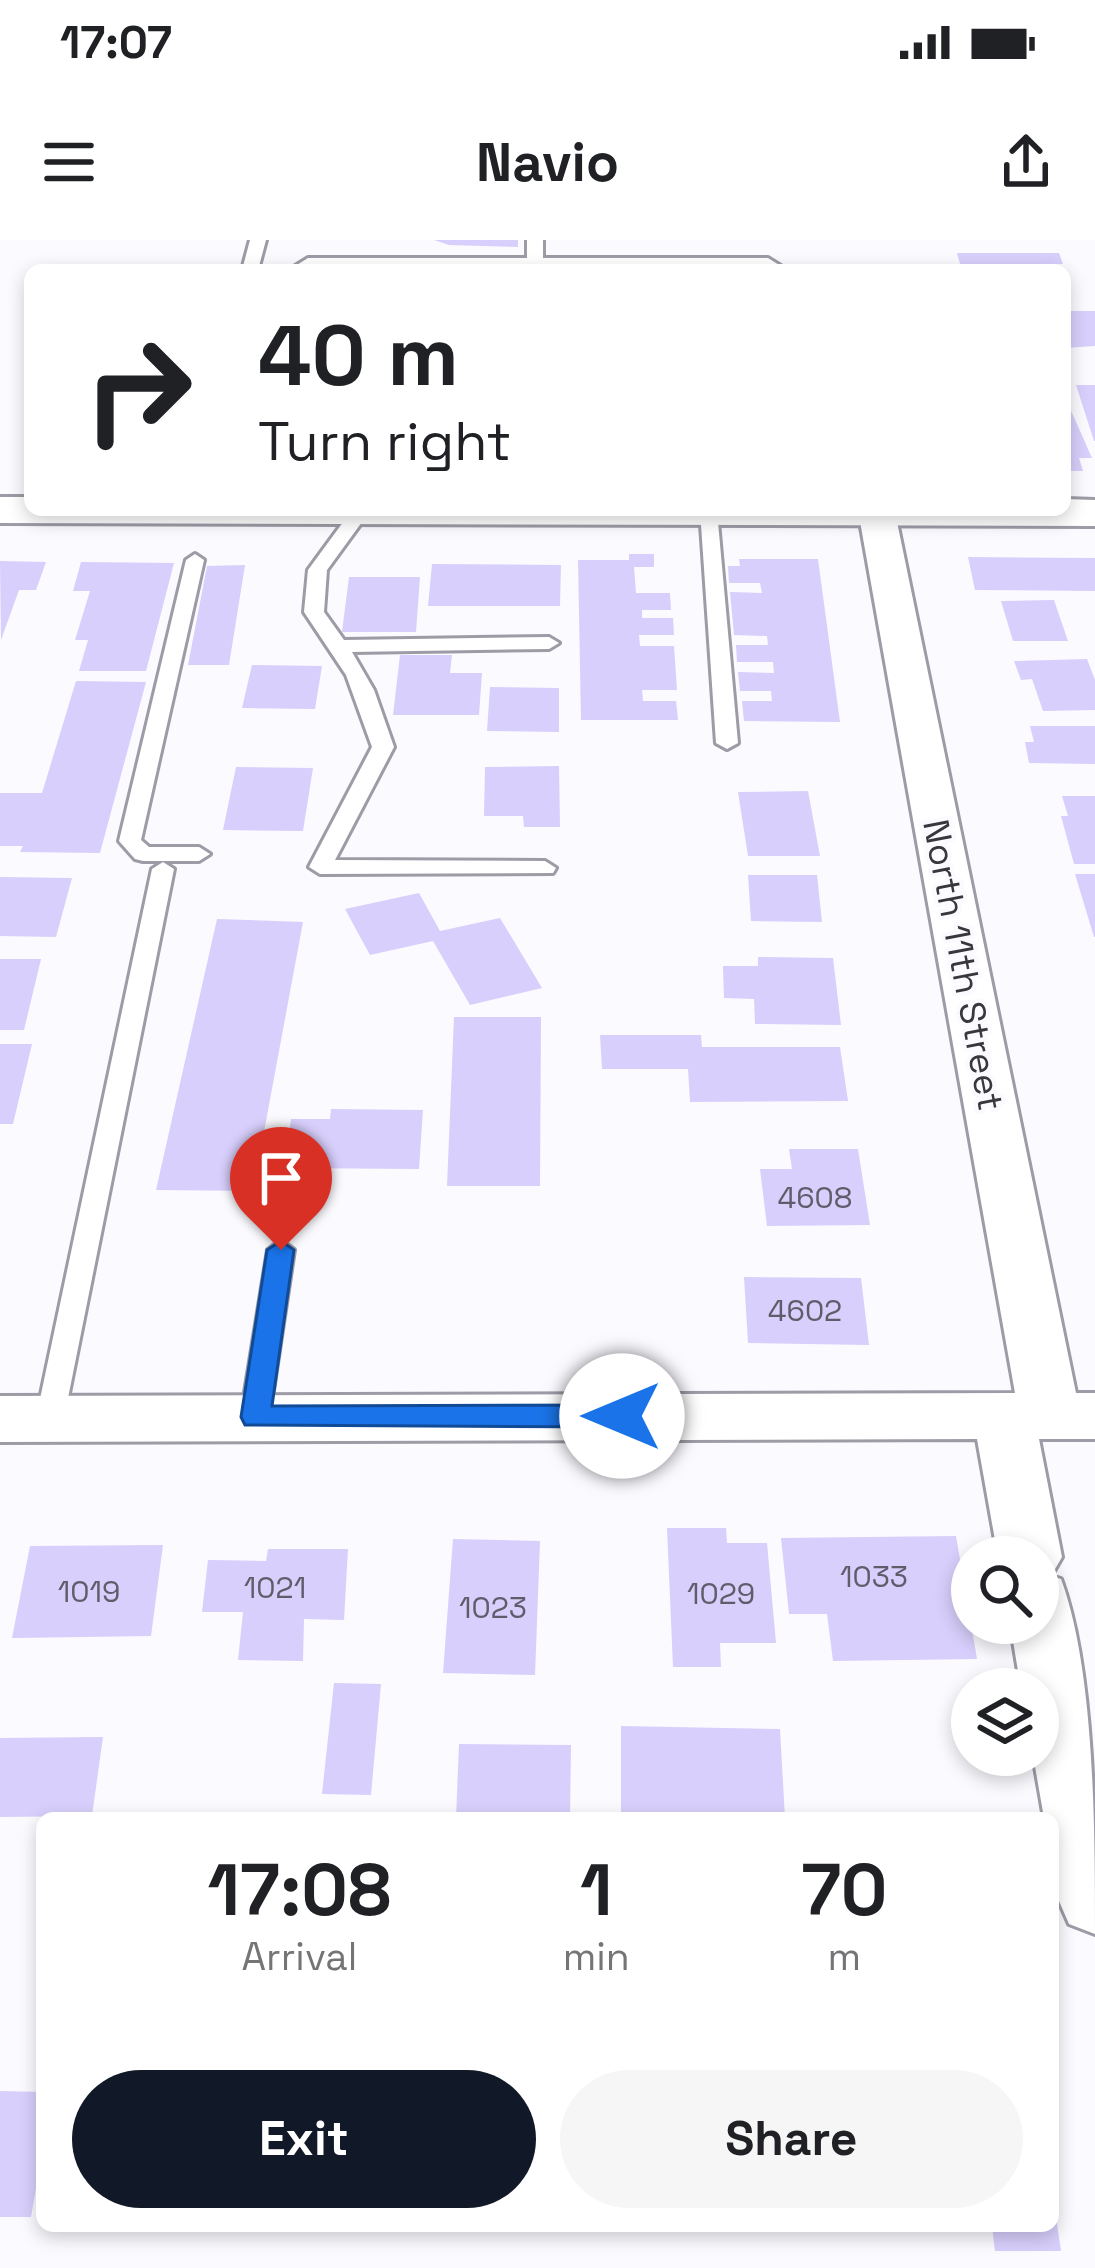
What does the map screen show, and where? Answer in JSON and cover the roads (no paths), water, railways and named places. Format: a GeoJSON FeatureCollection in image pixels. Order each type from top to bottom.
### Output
{"type":"FeatureCollection","features":[{"type":"Feature","properties":{"kind":"street"},"geometry":{"type":"LineString","coordinates":[[309,259],[664,264]]}},
{"type":"Feature","properties":{"kind":"street","name":"North 11th Street"},"geometry":{"type":"LineString","coordinates":[[877,516],[1050,1417],[1033,1536]]}},
{"type":"Feature","properties":{"kind":"street"},"geometry":{"type":"LineString","coordinates":[[25,1418],[1050,1417]]}},
{"type":"Feature","properties":{"kind":"street"},"geometry":{"type":"LineString","coordinates":[[1047,1644],[1095,1901]]}},
{"type":"Feature","properties":{"kind":"lane"},"geometry":{"type":"LineString","coordinates":[[358,516],[318,570],[314,612],[355,666],[374,709],[383,747],[320,867],[545,868]]}},
{"type":"Feature","properties":{"kind":"lane"},"geometry":{"type":"LineString","coordinates":[[708,516],[727,743]]}},
{"type":"Feature","properties":{"kind":"lane"},"geometry":{"type":"LineString","coordinates":[[195,560],[130,842],[143,854],[199,854]]}},
{"type":"Feature","properties":{"kind":"lane"},"geometry":{"type":"LineString","coordinates":[[338,646],[549,644]]}},
{"type":"Feature","properties":{"kind":"lane"},"geometry":{"type":"LineString","coordinates":[[25,1418],[164,869]]}},
{"type":"Feature","properties":{"kind":"lane"},"geometry":{"type":"LineString","coordinates":[[256,1417],[281,1250]]}}]}
